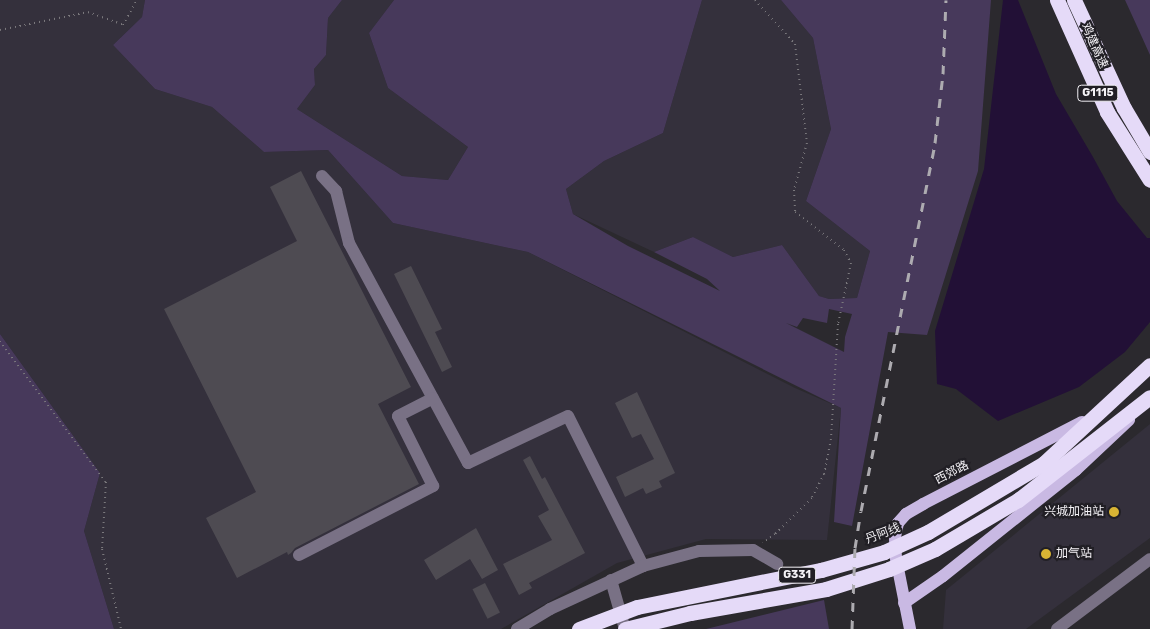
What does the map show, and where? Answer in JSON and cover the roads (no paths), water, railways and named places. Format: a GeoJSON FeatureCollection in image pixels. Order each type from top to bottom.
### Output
{"type":"FeatureCollection","features":[{"type":"Feature","properties":{"kind":"highway","name":"鸡建高速"},"geometry":{"type":"LineString","coordinates":[[1057,0],[1107,112],[1150,180]]}},
{"type":"Feature","properties":{"kind":"highway","name":"鸡建高速"},"geometry":{"type":"LineString","coordinates":[[1074,0],[1124,108],[1150,152]]}},
{"type":"Feature","properties":{"kind":"highway","name":"丹阿线"},"geometry":{"type":"LineString","coordinates":[[579,629],[636,607],[821,570],[884,552],[928,532],[980,503],[1044,463],[1115,399],[1150,364]]}},
{"type":"Feature","properties":{"kind":"highway","name":"G331"},"geometry":{"type":"LineString","coordinates":[[625,629],[690,612],[826,588],[889,569],[935,549],[1018,500],[1150,397]]}},
{"type":"Feature","properties":{"kind":"main road"},"geometry":{"type":"LineString","coordinates":[[904,603],[944,576],[1076,470],[1119,430],[1150,397]]}},
{"type":"Feature","properties":{"kind":"main road","name":"西郊路"},"geometry":{"type":"LineString","coordinates":[[910,629],[904,603],[895,537],[898,524],[906,514],[1076,426],[1115,399]]}},
{"type":"Feature","properties":{"kind":"street"},"geometry":{"type":"LineString","coordinates":[[322,176],[336,191],[348,243],[468,463],[568,416],[643,566]]}},
{"type":"Feature","properties":{"kind":"street"},"geometry":{"type":"LineString","coordinates":[[300,555],[433,486],[398,416],[433,398]]}},
{"type":"Feature","properties":{"kind":"street"},"geometry":{"type":"LineString","coordinates":[[517,629],[550,609],[643,566],[699,551],[753,550],[777,564]]}},
{"type":"Feature","properties":{"kind":"street"},"geometry":{"type":"LineString","coordinates":[[1058,629],[1150,560]]}},
{"type":"Feature","properties":{"kind":"street"},"geometry":{"type":"LineString","coordinates":[[611,580],[625,629]]}},
{"type":"Feature","properties":{"kind":"railway"},"geometry":{"type":"LineString","coordinates":[[852,629],[855,548],[861,511],[935,143],[943,74],[946,0]]}},
{"type":"Feature","properties":{"kind":"place","name":"兴城加油站"},"geometry":{"type":"Point","coordinates":[1114,512]}},
{"type":"Feature","properties":{"kind":"place","name":"加气站"},"geometry":{"type":"Point","coordinates":[1046,554]}}]}
